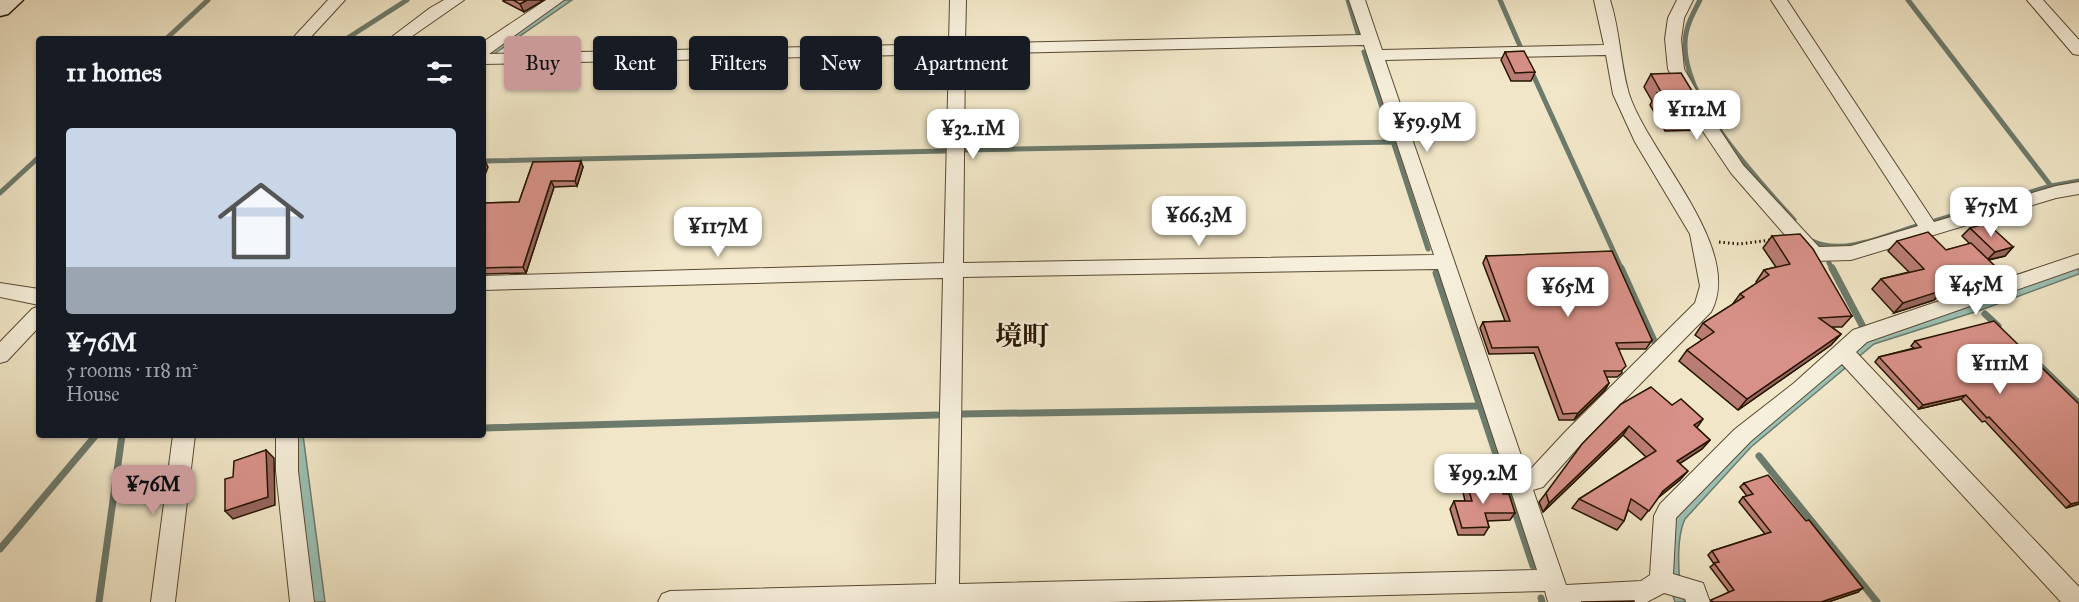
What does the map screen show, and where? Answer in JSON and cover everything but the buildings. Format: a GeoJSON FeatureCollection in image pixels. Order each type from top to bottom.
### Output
{"type":"FeatureCollection","features":[{"type":"Feature","properties":{"kind":"street"},"geometry":{"type":"LineString","coordinates":[[0,9],[12,0]]}},
{"type":"Feature","properties":{"kind":"street"},"geometry":{"type":"LineString","coordinates":[[303,36],[338,0]]}},
{"type":"Feature","properties":{"kind":"street"},"geometry":{"type":"LineString","coordinates":[[401,36],[456,0]]}},
{"type":"Feature","properties":{"kind":"street"},"geometry":{"type":"LineString","coordinates":[[486,54],[556,0]]}},
{"type":"Feature","properties":{"kind":"street"},"geometry":{"type":"LineString","coordinates":[[957,36],[958,0]]}},
{"type":"Feature","properties":{"kind":"street"},"geometry":{"type":"LineString","coordinates":[[1357,0],[1557,593]]}},
{"type":"Feature","properties":{"kind":"street"},"geometry":{"type":"LineString","coordinates":[[1520,485],[1535,480],[1574,437],[1704,307],[1710,286],[1701,239],[1639,133],[1622,94],[1602,0]]}},
{"type":"Feature","properties":{"kind":"street"},"geometry":{"type":"LineString","coordinates":[[1685,0],[1676,18],[1673,39],[1676,69],[1707,124],[1737,169],[1813,254],[1825,274]]}},
{"type":"Feature","properties":{"kind":"street"},"geometry":{"type":"LineString","coordinates":[[1779,0],[1929,230]]}},
{"type":"Feature","properties":{"kind":"street"},"geometry":{"type":"LineString","coordinates":[[2035,0],[2079,50]]}},
{"type":"Feature","properties":{"kind":"street"},"geometry":{"type":"LineString","coordinates":[[1030,49],[1612,50]]}},
{"type":"Feature","properties":{"kind":"street"},"geometry":{"type":"LineString","coordinates":[[486,56],[894,50]]}},
{"type":"Feature","properties":{"kind":"street"},"geometry":{"type":"LineString","coordinates":[[947,598],[956,90]]}},
{"type":"Feature","properties":{"kind":"street"},"geometry":{"type":"LineString","coordinates":[[1813,254],[1851,253],[2056,192],[2079,188]]}},
{"type":"Feature","properties":{"kind":"street"},"geometry":{"type":"LineString","coordinates":[[670,602],[1645,592],[1679,589],[1665,516],[1668,511],[1743,435],[1850,359],[1860,336],[2079,261]]}},
{"type":"Feature","properties":{"kind":"street"},"geometry":{"type":"LineString","coordinates":[[486,283],[954,270],[1444,262]]}},
{"type":"Feature","properties":{"kind":"street"},"geometry":{"type":"LineString","coordinates":[[0,290],[36,296]]}},
{"type":"Feature","properties":{"kind":"street"},"geometry":{"type":"LineString","coordinates":[[1848,316],[1860,336]]}},
{"type":"Feature","properties":{"kind":"street"},"geometry":{"type":"LineString","coordinates":[[0,355],[36,317]]}},
{"type":"Feature","properties":{"kind":"street"},"geometry":{"type":"LineString","coordinates":[[1850,359],[2077,602]]}},
{"type":"Feature","properties":{"kind":"street"},"geometry":{"type":"LineString","coordinates":[[164,602],[184,438]]}},
{"type":"Feature","properties":{"kind":"street"},"geometry":{"type":"LineString","coordinates":[[287,438],[287,471],[302,602]]}},
{"type":"Feature","properties":{"kind":"path"},"geometry":{"type":"LineString","coordinates":[[1701,239],[1739,244],[1798,237]]}},
{"type":"Feature","properties":{"kind":"water"},"geometry":{"type":"Polygon","coordinates":[[[563,0],[572,0],[520,36],[511,36],[563,0]]]}},
{"type":"Feature","properties":{"kind":"water"},"geometry":{"type":"Polygon","coordinates":[[[504,41],[504,47],[491,56],[486,55],[486,53],[504,41]]]}},
{"type":"Feature","properties":{"kind":"water"},"geometry":{"type":"Polygon","coordinates":[[[2079,267],[2079,274],[1981,310],[1874,344],[1751,447],[1685,519],[1680,537],[1679,560],[1680,584],[1685,602],[1675,602],[1672,593],[1672,520],[1748,438],[1870,338],[2079,267]]]}},
{"type":"Feature","properties":{"kind":"water"},"geometry":{"type":"Polygon","coordinates":[[[293,438],[303,438],[325,602],[312,602],[293,438]]]}},
{"type":"Feature","properties":{"kind":"waterway"},"geometry":{"type":"LineString","coordinates":[[169,36],[208,0]]}},
{"type":"Feature","properties":{"kind":"waterway"},"geometry":{"type":"LineString","coordinates":[[351,36],[407,0]]}},
{"type":"Feature","properties":{"kind":"waterway"},"geometry":{"type":"LineString","coordinates":[[1348,0],[1358,33]]}},
{"type":"Feature","properties":{"kind":"waterway"},"geometry":{"type":"LineString","coordinates":[[1500,0],[1520,46]]}},
{"type":"Feature","properties":{"kind":"waterway"},"geometry":{"type":"LineString","coordinates":[[1700,0],[1685,37],[1688,66],[1696,89],[1725,138],[1794,220]]}},
{"type":"Feature","properties":{"kind":"waterway"},"geometry":{"type":"LineString","coordinates":[[1908,0],[2051,186]]}},
{"type":"Feature","properties":{"kind":"waterway"},"geometry":{"type":"LineString","coordinates":[[1364,52],[1393,142]]}},
{"type":"Feature","properties":{"kind":"waterway"},"geometry":{"type":"LineString","coordinates":[[1530,68],[1622,270]]}},
{"type":"Feature","properties":{"kind":"waterway"},"geometry":{"type":"LineString","coordinates":[[965,150],[1393,142]]}},
{"type":"Feature","properties":{"kind":"waterway"},"geometry":{"type":"LineString","coordinates":[[1393,142],[1428,249]]}},
{"type":"Feature","properties":{"kind":"waterway"},"geometry":{"type":"LineString","coordinates":[[486,161],[945,151]]}},
{"type":"Feature","properties":{"kind":"waterway"},"geometry":{"type":"LineString","coordinates":[[0,193],[36,160]]}},
{"type":"Feature","properties":{"kind":"waterway"},"geometry":{"type":"LineString","coordinates":[[2051,186],[2079,181]]}},
{"type":"Feature","properties":{"kind":"waterway"},"geometry":{"type":"LineString","coordinates":[[1935,221],[2051,186]]}},
{"type":"Feature","properties":{"kind":"waterway"},"geometry":{"type":"LineString","coordinates":[[1812,241],[1824,245],[1851,245],[1879,239],[1917,226]]}},
{"type":"Feature","properties":{"kind":"waterway"},"geometry":{"type":"LineString","coordinates":[[1829,263],[1833,270]]}},
{"type":"Feature","properties":{"kind":"waterway"},"geometry":{"type":"LineString","coordinates":[[1621,268],[1654,341]]}},
{"type":"Feature","properties":{"kind":"waterway"},"geometry":{"type":"LineString","coordinates":[[1832,268],[1862,325]]}},
{"type":"Feature","properties":{"kind":"waterway"},"geometry":{"type":"LineString","coordinates":[[1436,273],[1533,566]]}},
{"type":"Feature","properties":{"kind":"waterway"},"geometry":{"type":"LineString","coordinates":[[1985,314],[1998,326]]}},
{"type":"Feature","properties":{"kind":"waterway"},"geometry":{"type":"LineString","coordinates":[[2036,362],[2079,404]]}},
{"type":"Feature","properties":{"kind":"waterway"},"geometry":{"type":"LineString","coordinates":[[961,414],[1480,406]]}},
{"type":"Feature","properties":{"kind":"waterway"},"geometry":{"type":"LineString","coordinates":[[486,428],[937,415]]}},
{"type":"Feature","properties":{"kind":"waterway"},"geometry":{"type":"LineString","coordinates":[[0,549],[93,438]]}},
{"type":"Feature","properties":{"kind":"waterway"},"geometry":{"type":"LineString","coordinates":[[99,602],[122,438]]}},
{"type":"Feature","properties":{"kind":"waterway"},"geometry":{"type":"LineString","coordinates":[[1759,456],[1877,602]]}},
{"type":"Feature","properties":{"kind":"waterway"},"geometry":{"type":"LineString","coordinates":[[1541,598],[1542,602]]}},
{"type":"Feature","properties":{"kind":"district","name":"境町"},"geometry":{"type":"Point","coordinates":[1022,335]}}]}
